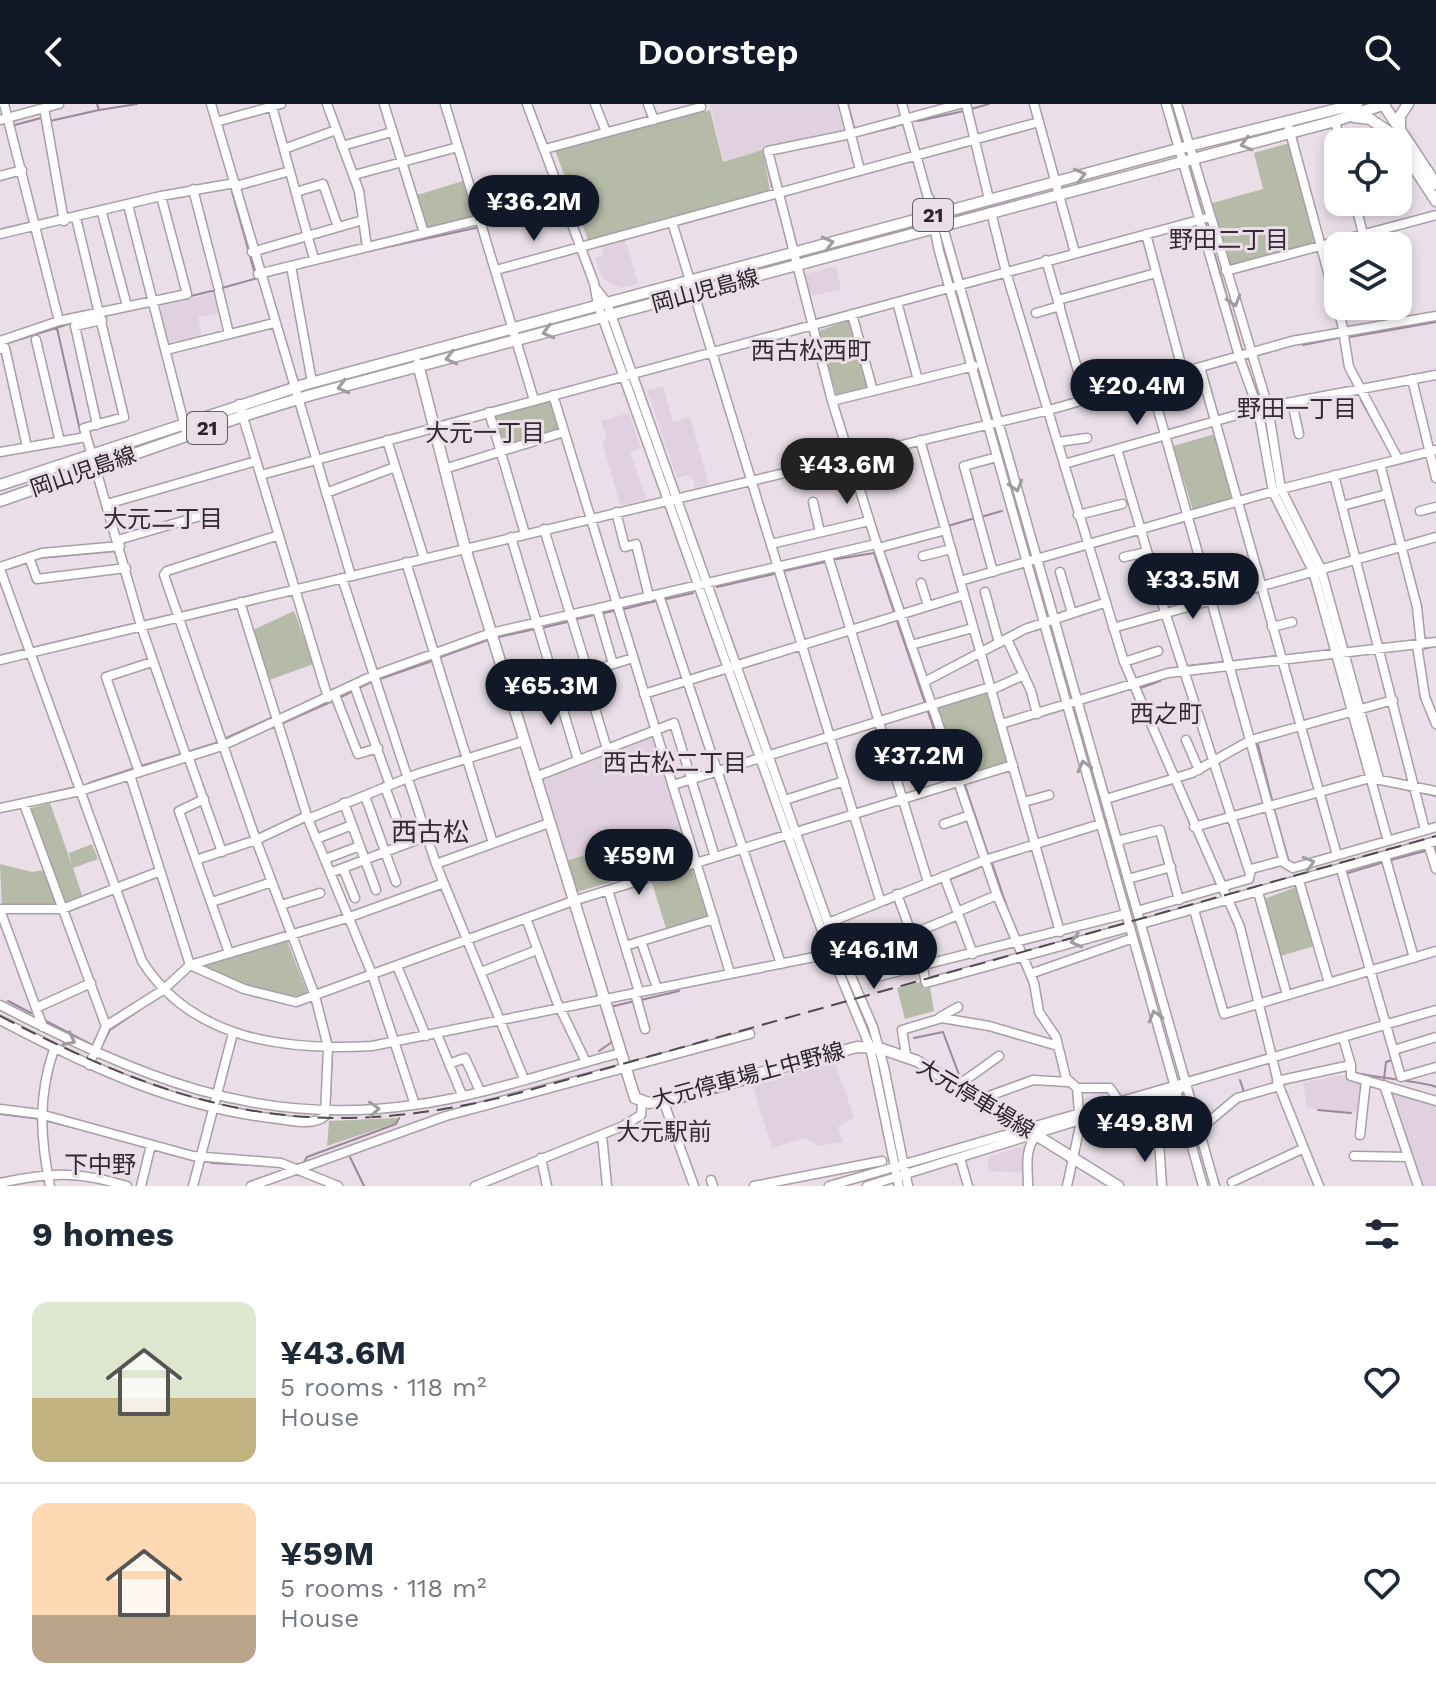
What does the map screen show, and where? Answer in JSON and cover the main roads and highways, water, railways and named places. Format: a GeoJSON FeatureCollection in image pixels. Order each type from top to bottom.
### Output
{"type":"FeatureCollection","features":[{"type":"Feature","properties":{"kind":"main road"},"geometry":{"type":"LineString","coordinates":[[1287,121],[1329,104]]}},
{"type":"Feature","properties":{"kind":"main road","name":"岡山児島線"},"geometry":{"type":"LineString","coordinates":[[0,485],[182,422],[312,382],[1184,147],[1357,104]]}},
{"type":"Feature","properties":{"kind":"main road"},"geometry":{"type":"LineString","coordinates":[[1398,128],[1400,116],[1408,104]]}},
{"type":"Feature","properties":{"kind":"main road","name":"岡山児島線"},"geometry":{"type":"LineString","coordinates":[[0,501],[297,400],[1335,121],[1380,105],[1392,128]]}},
{"type":"Feature","properties":{"kind":"main road"},"geometry":{"type":"LineString","coordinates":[[1347,117],[1370,119],[1384,128]]}},
{"type":"Feature","properties":{"kind":"main road","name":"岡山児島線"},"geometry":{"type":"LineString","coordinates":[[1412,155],[1436,184]]}},
{"type":"Feature","properties":{"kind":"main road","name":"岡山児島線"},"geometry":{"type":"LineString","coordinates":[[1412,162],[1436,201]]}},
{"type":"Feature","properties":{"kind":"main road","name":"大元停車場上中野線"},"geometry":{"type":"LineString","coordinates":[[416,354],[465,548],[633,1095],[642,1103],[664,1105],[857,1047],[875,1048]]}},
{"type":"Feature","properties":{"kind":"main road","name":"大元停車場線"},"geometry":{"type":"LineString","coordinates":[[875,1048],[906,1055],[960,1082],[978,1100],[1118,1186]]}},
{"type":"Feature","properties":{"kind":"waterway"},"geometry":{"type":"LineString","coordinates":[[97,104],[99,110],[137,104]]}},
{"type":"Feature","properties":{"kind":"waterway"},"geometry":{"type":"LineString","coordinates":[[848,104],[855,131]]}},
{"type":"Feature","properties":{"kind":"waterway"},"geometry":{"type":"LineString","coordinates":[[971,109],[989,104]]}},
{"type":"Feature","properties":{"kind":"waterway"},"geometry":{"type":"LineString","coordinates":[[1171,104],[1180,135]]}},
{"type":"Feature","properties":{"kind":"waterway"},"geometry":{"type":"LineString","coordinates":[[50,121],[99,110]]}},
{"type":"Feature","properties":{"kind":"waterway"},"geometry":{"type":"LineString","coordinates":[[918,121],[964,111]]}},
{"type":"Feature","properties":{"kind":"waterway"},"geometry":{"type":"LineString","coordinates":[[11,126],[41,118]]}},
{"type":"Feature","properties":{"kind":"waterway"},"geometry":{"type":"LineString","coordinates":[[869,133],[895,127]]}},
{"type":"Feature","properties":{"kind":"waterway"},"geometry":{"type":"LineString","coordinates":[[765,155],[772,187]]}},
{"type":"Feature","properties":{"kind":"waterway"},"geometry":{"type":"LineString","coordinates":[[1190,170],[1203,215]]}},
{"type":"Feature","properties":{"kind":"waterway"},"geometry":{"type":"LineString","coordinates":[[231,188],[255,274]]}},
{"type":"Feature","properties":{"kind":"waterway"},"geometry":{"type":"LineString","coordinates":[[776,201],[782,221]]}},
{"type":"Feature","properties":{"kind":"waterway"},"geometry":{"type":"LineString","coordinates":[[357,206],[359,220]]}},
{"type":"Feature","properties":{"kind":"waterway"},"geometry":{"type":"LineString","coordinates":[[486,225],[555,207]]}},
{"type":"Feature","properties":{"kind":"waterway"},"geometry":{"type":"LineString","coordinates":[[1205,221],[1243,353]]}},
{"type":"Feature","properties":{"kind":"waterway"},"geometry":{"type":"LineString","coordinates":[[360,226],[362,244]]}},
{"type":"Feature","properties":{"kind":"waterway"},"geometry":{"type":"LineString","coordinates":[[350,255],[480,227]]}},
{"type":"Feature","properties":{"kind":"waterway"},"geometry":{"type":"LineString","coordinates":[[1082,256],[1143,240]]}},
{"type":"Feature","properties":{"kind":"waterway"},"geometry":{"type":"LineString","coordinates":[[264,277],[289,271]]}},
{"type":"Feature","properties":{"kind":"waterway"},"geometry":{"type":"LineString","coordinates":[[796,277],[802,299]]}},
{"type":"Feature","properties":{"kind":"waterway"},"geometry":{"type":"LineString","coordinates":[[222,288],[258,278]]}},
{"type":"Feature","properties":{"kind":"waterway"},"geometry":{"type":"LineString","coordinates":[[191,296],[216,290]]}},
{"type":"Feature","properties":{"kind":"waterway"},"geometry":{"type":"LineString","coordinates":[[101,316],[126,311]]}},
{"type":"Feature","properties":{"kind":"waterway"},"geometry":{"type":"LineString","coordinates":[[5,344],[75,322]]}},
{"type":"Feature","properties":{"kind":"waterway"},"geometry":{"type":"LineString","coordinates":[[1350,337],[1436,322]]}},
{"type":"Feature","properties":{"kind":"waterway"},"geometry":{"type":"LineString","coordinates":[[57,328],[81,435]]}},
{"type":"Feature","properties":{"kind":"waterway"},"geometry":{"type":"LineString","coordinates":[[1303,345],[1338,338]]}},
{"type":"Feature","properties":{"kind":"waterway"},"geometry":{"type":"LineString","coordinates":[[1245,360],[1262,406]]}},
{"type":"Feature","properties":{"kind":"waterway"},"geometry":{"type":"LineString","coordinates":[[1361,400],[1386,445]]}},
{"type":"Feature","properties":{"kind":"waterway"},"geometry":{"type":"LineString","coordinates":[[1263,412],[1267,438]]}},
{"type":"Feature","properties":{"kind":"waterway"},"geometry":{"type":"LineString","coordinates":[[94,480],[100,497]]}},
{"type":"Feature","properties":{"kind":"waterway"},"geometry":{"type":"LineString","coordinates":[[1279,495],[1314,564]]}},
{"type":"Feature","properties":{"kind":"waterway"},"geometry":{"type":"LineString","coordinates":[[981,517],[1002,511]]}},
{"type":"Feature","properties":{"kind":"waterway"},"geometry":{"type":"LineString","coordinates":[[948,526],[975,518]]}},
{"type":"Feature","properties":{"kind":"waterway"},"geometry":{"type":"LineString","coordinates":[[39,558],[116,551]]}},
{"type":"Feature","properties":{"kind":"waterway"},"geometry":{"type":"LineString","coordinates":[[831,560],[874,553],[895,615]]}},
{"type":"Feature","properties":{"kind":"waterway"},"geometry":{"type":"LineString","coordinates":[[11,568],[29,562]]}},
{"type":"Feature","properties":{"kind":"waterway"},"geometry":{"type":"LineString","coordinates":[[784,571],[825,562]]}},
{"type":"Feature","properties":{"kind":"waterway"},"geometry":{"type":"LineString","coordinates":[[717,587],[778,573]]}},
{"type":"Feature","properties":{"kind":"waterway"},"geometry":{"type":"LineString","coordinates":[[662,600],[693,593]]}},
{"type":"Feature","properties":{"kind":"waterway"},"geometry":{"type":"LineString","coordinates":[[624,609],[656,601]]}},
{"type":"Feature","properties":{"kind":"waterway"},"geometry":{"type":"LineString","coordinates":[[600,614],[617,610]]}},
{"type":"Feature","properties":{"kind":"waterway"},"geometry":{"type":"LineString","coordinates":[[577,619],[594,615]]}},
{"type":"Feature","properties":{"kind":"waterway"},"geometry":{"type":"LineString","coordinates":[[542,628],[571,621]]}},
{"type":"Feature","properties":{"kind":"waterway"},"geometry":{"type":"LineString","coordinates":[[897,621],[926,706]]}},
{"type":"Feature","properties":{"kind":"waterway"},"geometry":{"type":"LineString","coordinates":[[1333,628],[1339,648]]}},
{"type":"Feature","properties":{"kind":"waterway"},"geometry":{"type":"LineString","coordinates":[[499,637],[535,629]]}},
{"type":"Feature","properties":{"kind":"waterway"},"geometry":{"type":"LineString","coordinates":[[139,633],[148,658]]}},
{"type":"Feature","properties":{"kind":"waterway"},"geometry":{"type":"LineString","coordinates":[[438,658],[488,640]]}},
{"type":"Feature","properties":{"kind":"waterway"},"geometry":{"type":"LineString","coordinates":[[1423,649],[1435,646]]}},
{"type":"Feature","properties":{"kind":"waterway"},"geometry":{"type":"LineString","coordinates":[[1299,654],[1330,650]]}},
{"type":"Feature","properties":{"kind":"waterway"},"geometry":{"type":"LineString","coordinates":[[1235,661],[1277,656]]}},
{"type":"Feature","properties":{"kind":"waterway"},"geometry":{"type":"LineString","coordinates":[[377,680],[432,661]]}},
{"type":"Feature","properties":{"kind":"waterway"},"geometry":{"type":"LineString","coordinates":[[1187,666],[1222,662]]}},
{"type":"Feature","properties":{"kind":"waterway"},"geometry":{"type":"LineString","coordinates":[[150,664],[157,685]]}},
{"type":"Feature","properties":{"kind":"waterway"},"geometry":{"type":"LineString","coordinates":[[1138,689],[1160,681]]}},
{"type":"Feature","properties":{"kind":"waterway"},"geometry":{"type":"LineString","coordinates":[[359,688],[371,682]]}},
{"type":"Feature","properties":{"kind":"waterway"},"geometry":{"type":"LineString","coordinates":[[341,697],[353,691]]}},
{"type":"Feature","properties":{"kind":"waterway"},"geometry":{"type":"LineString","coordinates":[[283,723],[335,700]]}},
{"type":"Feature","properties":{"kind":"waterway"},"geometry":{"type":"LineString","coordinates":[[928,712],[942,751]]}},
{"type":"Feature","properties":{"kind":"waterway"},"geometry":{"type":"LineString","coordinates":[[224,739],[271,718]]}},
{"type":"Feature","properties":{"kind":"waterway"},"geometry":{"type":"LineString","coordinates":[[1257,741],[1272,800]]}},
{"type":"Feature","properties":{"kind":"waterway"},"geometry":{"type":"LineString","coordinates":[[187,752],[219,742]]}},
{"type":"Feature","properties":{"kind":"waterway"},"geometry":{"type":"LineString","coordinates":[[141,766],[181,754]]}},
{"type":"Feature","properties":{"kind":"waterway"},"geometry":{"type":"LineString","coordinates":[[944,757],[949,771]]}},
{"type":"Feature","properties":{"kind":"waterway"},"geometry":{"type":"LineString","coordinates":[[89,783],[135,768]]}},
{"type":"Feature","properties":{"kind":"waterway"},"geometry":{"type":"LineString","coordinates":[[1376,782],[1411,791]]}},
{"type":"Feature","properties":{"kind":"waterway"},"geometry":{"type":"LineString","coordinates":[[1159,787],[1172,784]]}},
{"type":"Feature","properties":{"kind":"waterway"},"geometry":{"type":"LineString","coordinates":[[965,785],[988,854]]}},
{"type":"Feature","properties":{"kind":"waterway"},"geometry":{"type":"LineString","coordinates":[[49,793],[71,788]]}},
{"type":"Feature","properties":{"kind":"waterway"},"geometry":{"type":"LineString","coordinates":[[1418,792],[1436,796]]}},
{"type":"Feature","properties":{"kind":"waterway"},"geometry":{"type":"LineString","coordinates":[[1274,809],[1289,862]]}},
{"type":"Feature","properties":{"kind":"waterway"},"geometry":{"type":"LineString","coordinates":[[1391,860],[1425,851]]}},
{"type":"Feature","properties":{"kind":"waterway"},"geometry":{"type":"LineString","coordinates":[[991,860],[1012,922]]}},
{"type":"Feature","properties":{"kind":"waterway"},"geometry":{"type":"LineString","coordinates":[[1348,873],[1381,863]]}},
{"type":"Feature","properties":{"kind":"waterway"},"geometry":{"type":"LineString","coordinates":[[948,880],[983,866]]}},
{"type":"Feature","properties":{"kind":"waterway"},"geometry":{"type":"LineString","coordinates":[[903,897],[942,882]]}},
{"type":"Feature","properties":{"kind":"waterway"},"geometry":{"type":"LineString","coordinates":[[885,905],[897,900]]}},
{"type":"Feature","properties":{"kind":"waterway"},"geometry":{"type":"LineString","coordinates":[[641,1000],[679,991]]}},
{"type":"Feature","properties":{"kind":"waterway"},"geometry":{"type":"LineString","coordinates":[[8,1001],[31,1013]]}},
{"type":"Feature","properties":{"kind":"waterway"},"geometry":{"type":"LineString","coordinates":[[614,1006],[635,1001]]}},
{"type":"Feature","properties":{"kind":"waterway"},"geometry":{"type":"LineString","coordinates":[[102,1045],[110,1030],[144,1007]]}},
{"type":"Feature","properties":{"kind":"waterway"},"geometry":{"type":"LineString","coordinates":[[599,1051],[612,1042],[602,1009]]}},
{"type":"Feature","properties":{"kind":"waterway"},"geometry":{"type":"LineString","coordinates":[[325,1019],[330,1037]]}},
{"type":"Feature","properties":{"kind":"waterway"},"geometry":{"type":"LineString","coordinates":[[46,1021],[92,1045]]}},
{"type":"Feature","properties":{"kind":"waterway"},"geometry":{"type":"LineString","coordinates":[[914,1038],[943,1032],[961,1080]]}},
{"type":"Feature","properties":{"kind":"waterway"},"geometry":{"type":"LineString","coordinates":[[330,1100],[332,1055]]}},
{"type":"Feature","properties":{"kind":"waterway"},"geometry":{"type":"LineString","coordinates":[[1384,1079],[1386,1062],[1392,1060]]}},
{"type":"Feature","properties":{"kind":"waterway"},"geometry":{"type":"LineString","coordinates":[[1356,1073],[1436,1087]]}},
{"type":"Feature","properties":{"kind":"waterway"},"geometry":{"type":"LineString","coordinates":[[1240,1080],[1244,1092]]}},
{"type":"Feature","properties":{"kind":"waterway"},"geometry":{"type":"LineString","coordinates":[[670,1106],[758,1081]]}},
{"type":"Feature","properties":{"kind":"waterway"},"geometry":{"type":"LineString","coordinates":[[967,1083],[985,1094]]}},
{"type":"Feature","properties":{"kind":"waterway"},"geometry":{"type":"LineString","coordinates":[[1137,1110],[1154,1130]]}},
{"type":"Feature","properties":{"kind":"waterway"},"geometry":{"type":"LineString","coordinates":[[1318,1110],[1351,1113]]}},
{"type":"Feature","properties":{"kind":"waterway"},"geometry":{"type":"LineString","coordinates":[[0,1114],[41,1119]]}},
{"type":"Feature","properties":{"kind":"waterway"},"geometry":{"type":"LineString","coordinates":[[304,1162],[307,1157],[396,1124],[399,1118]]}},
{"type":"Feature","properties":{"kind":"waterway"},"geometry":{"type":"LineString","coordinates":[[47,1121],[84,1130]]}},
{"type":"Feature","properties":{"kind":"waterway"},"geometry":{"type":"LineString","coordinates":[[1158,1135],[1176,1131]]}},
{"type":"Feature","properties":{"kind":"waterway"},"geometry":{"type":"LineString","coordinates":[[151,1149],[189,1159]]}},
{"type":"Feature","properties":{"kind":"waterway"},"geometry":{"type":"LineString","coordinates":[[349,1155],[364,1186]]}},
{"type":"Feature","properties":{"kind":"waterway"},"geometry":{"type":"LineString","coordinates":[[211,1163],[268,1166]]}},
{"type":"Feature","properties":{"kind":"railway"},"geometry":{"type":"LineString","coordinates":[[0,1016],[130,1076],[191,1097],[251,1110],[313,1117],[377,1117],[445,1109],[519,1093],[1436,836]]}},
{"type":"Feature","properties":{"kind":"district","name":"野田二丁目"},"geometry":{"type":"Point","coordinates":[1229,240]}},
{"type":"Feature","properties":{"kind":"district","name":"西古松西町"},"geometry":{"type":"Point","coordinates":[811,351]}},
{"type":"Feature","properties":{"kind":"district","name":"野田一丁目"},"geometry":{"type":"Point","coordinates":[1297,409]}},
{"type":"Feature","properties":{"kind":"district","name":"大元一丁目"},"geometry":{"type":"Point","coordinates":[485,433]}},
{"type":"Feature","properties":{"kind":"district","name":"大元二丁目"},"geometry":{"type":"Point","coordinates":[163,519]}},
{"type":"Feature","properties":{"kind":"district","name":"西之町"},"geometry":{"type":"Point","coordinates":[1166,714]}},
{"type":"Feature","properties":{"kind":"district","name":"西古松二丁目"},"geometry":{"type":"Point","coordinates":[675,763]}},
{"type":"Feature","properties":{"kind":"district","name":"西古松"},"geometry":{"type":"Point","coordinates":[430,832]}},
{"type":"Feature","properties":{"kind":"district","name":"大元駅前"},"geometry":{"type":"Point","coordinates":[664,1132]}},
{"type":"Feature","properties":{"kind":"district","name":"下中野"},"geometry":{"type":"Point","coordinates":[100,1165]}}]}
